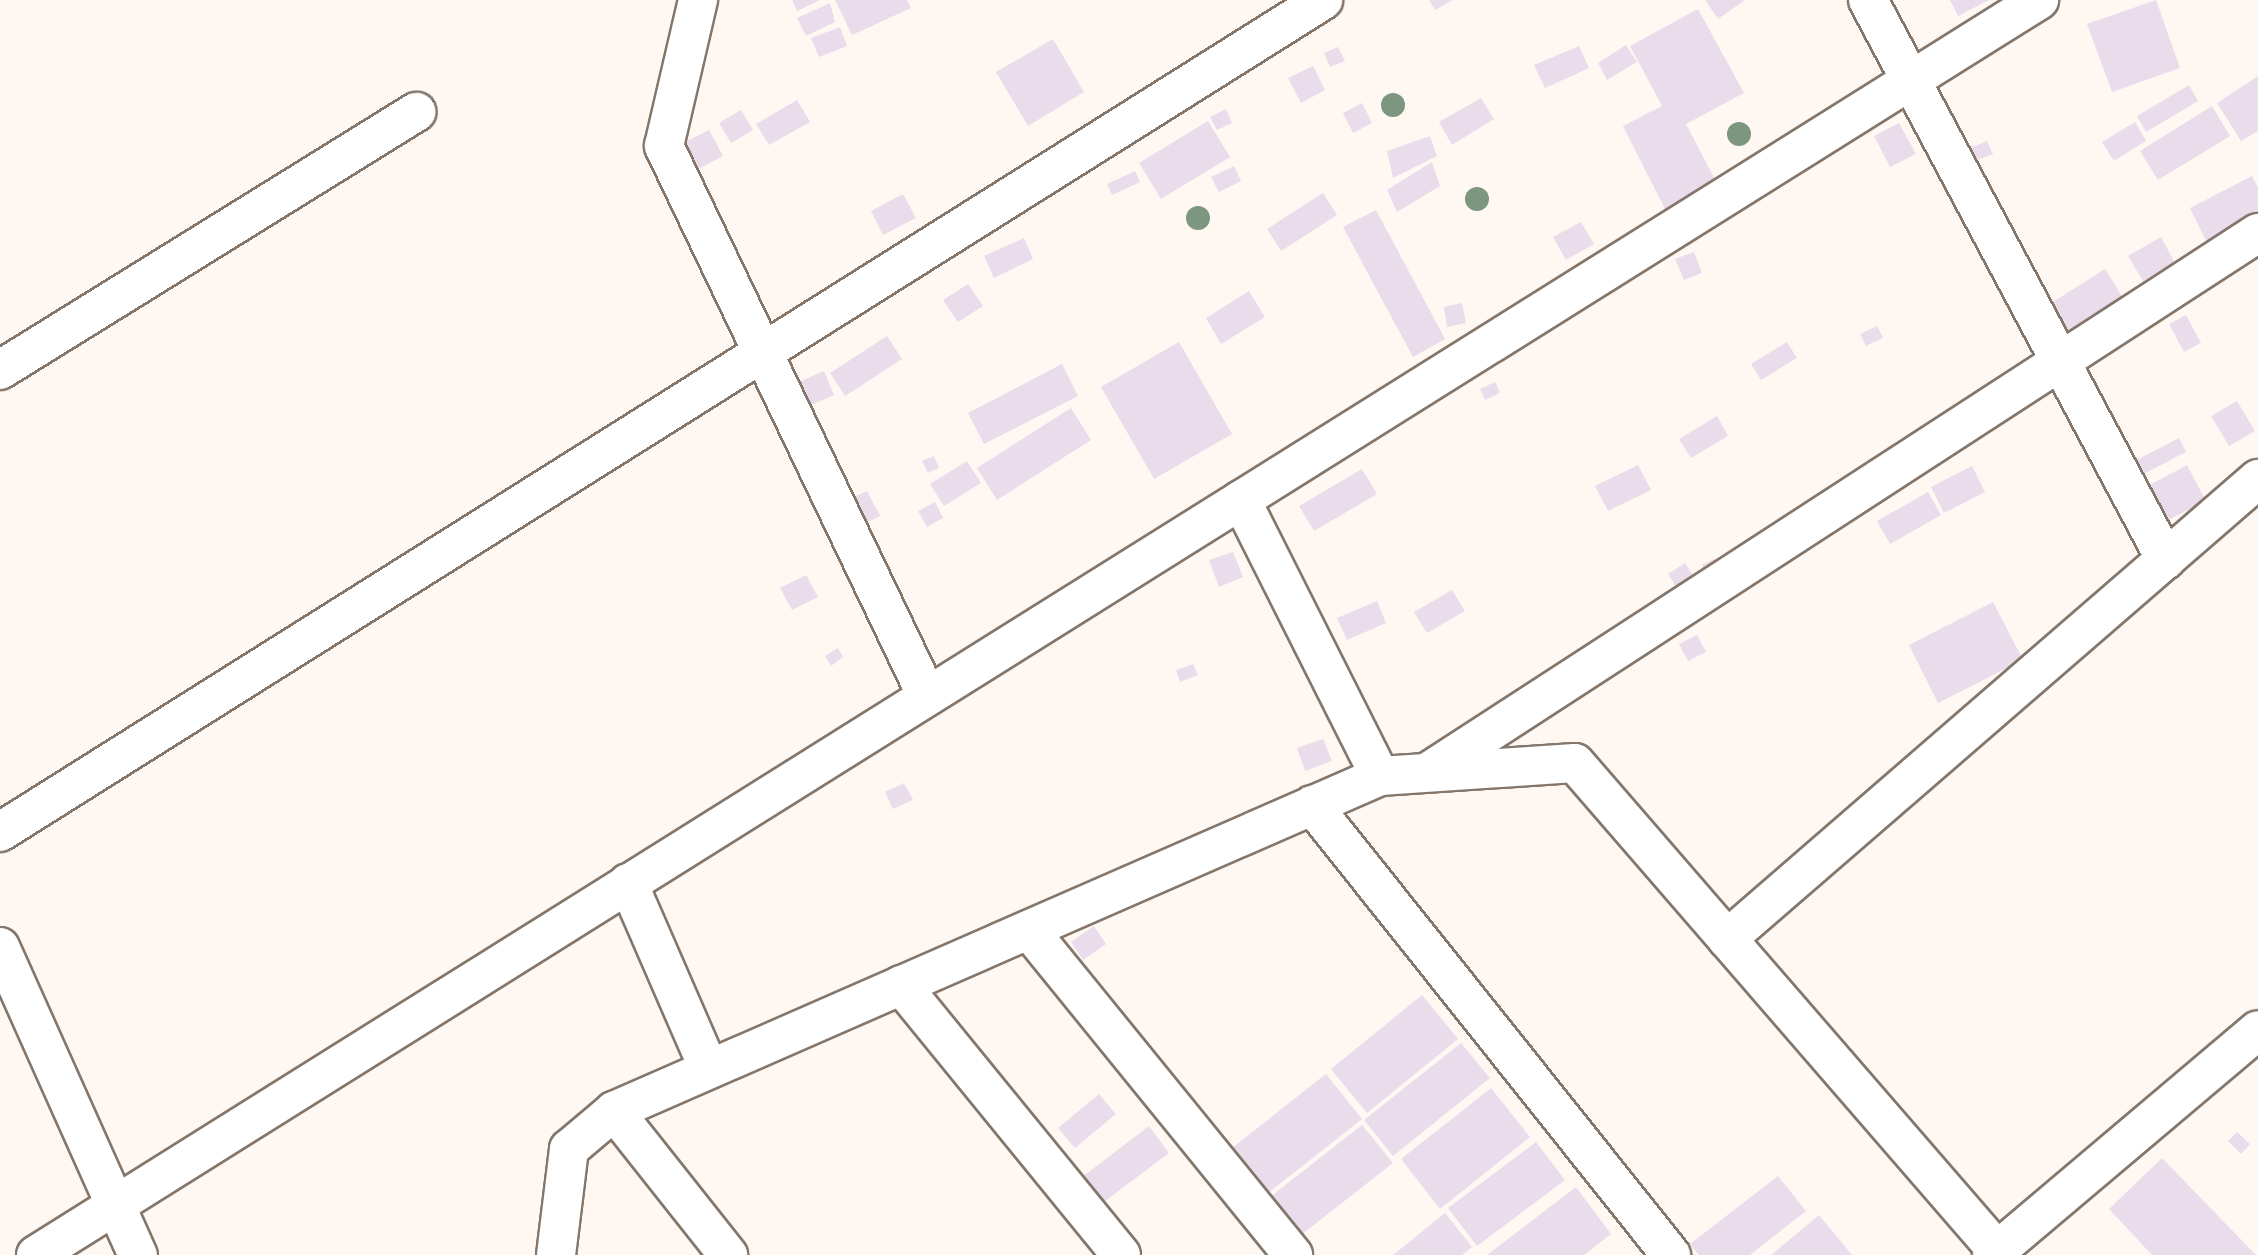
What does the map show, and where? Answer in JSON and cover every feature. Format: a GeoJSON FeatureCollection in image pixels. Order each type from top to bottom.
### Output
{"type":"FeatureCollection","features":[{"type":"Feature","properties":{"kind":"street"},"geometry":{"type":"LineString","coordinates":[[698,0],[664,146],[927,696]]}},
{"type":"Feature","properties":{"kind":"street"},"geometry":{"type":"LineString","coordinates":[[0,832],[1323,0]]}},
{"type":"Feature","properties":{"kind":"street"},"geometry":{"type":"LineString","coordinates":[[1868,0],[2166,560]]}},
{"type":"Feature","properties":{"kind":"street"},"geometry":{"type":"LineString","coordinates":[[36,1255],[2039,0]]}},
{"type":"Feature","properties":{"kind":"street"},"geometry":{"type":"LineString","coordinates":[[0,370],[416,112]]}},
{"type":"Feature","properties":{"kind":"street"},"geometry":{"type":"LineString","coordinates":[[1426,773],[2258,233]]}},
{"type":"Feature","properties":{"kind":"street"},"geometry":{"type":"LineString","coordinates":[[1727,939],[2258,479]]}},
{"type":"Feature","properties":{"kind":"street"},"geometry":{"type":"LineString","coordinates":[[1241,500],[1380,776]]}},
{"type":"Feature","properties":{"kind":"street"},"geometry":{"type":"LineString","coordinates":[[556,1255],[569,1149],[614,1111],[1380,776],[1575,763],[1996,1254],[2258,1030]]}},
{"type":"Feature","properties":{"kind":"street"},"geometry":{"type":"LineString","coordinates":[[1312,805],[1671,1255]]}},
{"type":"Feature","properties":{"kind":"street"},"geometry":{"type":"LineString","coordinates":[[628,883],[709,1069]]}},
{"type":"Feature","properties":{"kind":"street"},"geometry":{"type":"LineString","coordinates":[[1029,930],[1293,1255]]}},
{"type":"Feature","properties":{"kind":"street"},"geometry":{"type":"LineString","coordinates":[[0,947],[138,1255]]}},
{"type":"Feature","properties":{"kind":"street"},"geometry":{"type":"LineString","coordinates":[[901,985],[1121,1255]]}},
{"type":"Feature","properties":{"kind":"street"},"geometry":{"type":"LineString","coordinates":[[614,1111],[728,1255]]}},
{"type":"Feature","properties":{"kind":"building"},"geometry":{"type":"Polygon","coordinates":[[[792,0],[820,0],[797,11],[792,0]]]}},
{"type":"Feature","properties":{"kind":"building"},"geometry":{"type":"Polygon","coordinates":[[[835,0],[907,0],[911,8],[852,35],[835,0]]]}},
{"type":"Feature","properties":{"kind":"building"},"geometry":{"type":"Polygon","coordinates":[[[1429,0],[1453,0],[1435,10],[1429,0]]]}},
{"type":"Feature","properties":{"kind":"building"},"geometry":{"type":"Polygon","coordinates":[[[1705,0],[1745,0],[1718,19],[1705,0]]]}},
{"type":"Feature","properties":{"kind":"building"},"geometry":{"type":"Polygon","coordinates":[[[1950,0],[1989,0],[1958,16],[1950,0]]]}},
{"type":"Feature","properties":{"kind":"building"},"geometry":{"type":"Polygon","coordinates":[[[2156,0],[2180,68],[2112,92],[2087,24],[2156,0]]]}},
{"type":"Feature","properties":{"kind":"building"},"geometry":{"type":"Polygon","coordinates":[[[830,3],[835,22],[806,36],[797,18],[830,3]]]}},
{"type":"Feature","properties":{"kind":"building"},"geometry":{"type":"Polygon","coordinates":[[[1698,9],[1744,93],[1686,124],[1723,195],[1671,221],[1623,126],[1662,106],[1630,46],[1698,9]]]}},
{"type":"Feature","properties":{"kind":"building"},"geometry":{"type":"Polygon","coordinates":[[[840,27],[847,46],[819,57],[811,38],[840,27]]]}},
{"type":"Feature","properties":{"kind":"building"},"geometry":{"type":"Polygon","coordinates":[[[1053,39],[1084,92],[1028,126],[996,72],[1053,39]]]}},
{"type":"Feature","properties":{"kind":"building"},"geometry":{"type":"Polygon","coordinates":[[[1626,45],[1637,62],[1607,80],[1598,63],[1626,45]]]}},
{"type":"Feature","properties":{"kind":"building"},"geometry":{"type":"Polygon","coordinates":[[[1579,46],[1589,68],[1545,88],[1534,65],[1579,46]]]}},
{"type":"Feature","properties":{"kind":"building"},"geometry":{"type":"Polygon","coordinates":[[[1338,47],[1345,61],[1330,67],[1324,53],[1338,47]]]}},
{"type":"Feature","properties":{"kind":"building"},"geometry":{"type":"Polygon","coordinates":[[[1313,66],[1325,90],[1301,103],[1288,78],[1313,66]]]}},
{"type":"Feature","properties":{"kind":"building"},"geometry":{"type":"Polygon","coordinates":[[[2258,76],[2258,131],[2241,141],[2217,103],[2258,76]]]}},
{"type":"Feature","properties":{"kind":"building"},"geometry":{"type":"Polygon","coordinates":[[[2189,85],[2198,101],[2146,132],[2137,116],[2189,85]]]}},
{"type":"Feature","properties":{"kind":"building"},"geometry":{"type":"Polygon","coordinates":[[[1481,98],[1494,119],[1452,145],[1439,122],[1481,98]]]}},
{"type":"Feature","properties":{"kind":"building"},"geometry":{"type":"Polygon","coordinates":[[[797,100],[810,122],[769,145],[756,124],[797,100]]]}},
{"type":"Feature","properties":{"kind":"building"},"geometry":{"type":"Polygon","coordinates":[[[1362,103],[1372,123],[1353,133],[1343,113],[1362,103]]]}},
{"type":"Feature","properties":{"kind":"building"},"geometry":{"type":"Polygon","coordinates":[[[2212,106],[2230,136],[2158,180],[2140,151],[2212,106]]]}},
{"type":"Feature","properties":{"kind":"building"},"geometry":{"type":"Polygon","coordinates":[[[1226,109],[1232,123],[1217,130],[1210,117],[1226,109]]]}},
{"type":"Feature","properties":{"kind":"building"},"geometry":{"type":"Polygon","coordinates":[[[741,110],[753,130],[731,143],[719,123],[741,110]]]}},
{"type":"Feature","properties":{"kind":"building"},"geometry":{"type":"Polygon","coordinates":[[[1208,121],[1230,157],[1161,199],[1139,163],[1208,121]]]}},
{"type":"Feature","properties":{"kind":"building"},"geometry":{"type":"Polygon","coordinates":[[[2135,122],[2146,141],[2114,161],[2102,142],[2135,122]]]}},
{"type":"Feature","properties":{"kind":"building"},"geometry":{"type":"Polygon","coordinates":[[[1899,123],[1916,154],[1890,167],[1874,136],[1899,123]]]}},
{"type":"Feature","properties":{"kind":"building"},"geometry":{"type":"Polygon","coordinates":[[[709,130],[723,156],[692,172],[679,145],[709,130]]]}},
{"type":"Feature","properties":{"kind":"building"},"geometry":{"type":"Polygon","coordinates":[[[1430,136],[1437,156],[1393,178],[1387,151],[1430,136]]]}},
{"type":"Feature","properties":{"kind":"building"},"geometry":{"type":"Polygon","coordinates":[[[1987,141],[1993,154],[1970,163],[1965,150],[1987,141]]]}},
{"type":"Feature","properties":{"kind":"building"},"geometry":{"type":"Polygon","coordinates":[[[1432,162],[1440,186],[1397,212],[1387,190],[1432,162]]]}},
{"type":"Feature","properties":{"kind":"building"},"geometry":{"type":"Polygon","coordinates":[[[1234,166],[1241,181],[1219,192],[1211,177],[1234,166]]]}},
{"type":"Feature","properties":{"kind":"building"},"geometry":{"type":"Polygon","coordinates":[[[1135,171],[1140,182],[1112,195],[1107,184],[1135,171]]]}},
{"type":"Feature","properties":{"kind":"building"},"geometry":{"type":"Polygon","coordinates":[[[2252,176],[2258,188],[2258,219],[2208,245],[2190,208],[2252,176]]]}},
{"type":"Feature","properties":{"kind":"building"},"geometry":{"type":"Polygon","coordinates":[[[1323,193],[1337,215],[1281,251],[1267,229],[1323,193]]]}},
{"type":"Feature","properties":{"kind":"building"},"geometry":{"type":"Polygon","coordinates":[[[903,194],[916,218],[883,235],[871,211],[903,194]]]}},
{"type":"Feature","properties":{"kind":"building"},"geometry":{"type":"Polygon","coordinates":[[[1376,210],[1445,339],[1413,357],[1343,227],[1376,210]]]}},
{"type":"Feature","properties":{"kind":"building"},"geometry":{"type":"Polygon","coordinates":[[[1581,222],[1594,244],[1566,260],[1553,237],[1581,222]]]}},
{"type":"Feature","properties":{"kind":"building"},"geometry":{"type":"Polygon","coordinates":[[[2161,237],[2175,263],[2143,281],[2128,256],[2161,237]]]}},
{"type":"Feature","properties":{"kind":"building"},"geometry":{"type":"Polygon","coordinates":[[[1024,238],[1033,259],[994,278],[984,256],[1024,238]]]}},
{"type":"Feature","properties":{"kind":"building"},"geometry":{"type":"Polygon","coordinates":[[[1694,252],[1702,273],[1684,280],[1675,259],[1694,252]]]}},
{"type":"Feature","properties":{"kind":"building"},"geometry":{"type":"Polygon","coordinates":[[[2105,269],[2123,298],[2056,341],[2037,312],[2105,269]]]}},
{"type":"Feature","properties":{"kind":"building"},"geometry":{"type":"Polygon","coordinates":[[[968,284],[983,306],[958,322],[943,300],[968,284]]]}},
{"type":"Feature","properties":{"kind":"building"},"geometry":{"type":"Polygon","coordinates":[[[1249,291],[1265,317],[1221,344],[1206,318],[1249,291]]]}},
{"type":"Feature","properties":{"kind":"building"},"geometry":{"type":"Polygon","coordinates":[[[1462,303],[1466,323],[1447,327],[1444,307],[1462,303]]]}},
{"type":"Feature","properties":{"kind":"building"},"geometry":{"type":"Polygon","coordinates":[[[2186,315],[2201,343],[2184,352],[2169,324],[2186,315]]]}},
{"type":"Feature","properties":{"kind":"building"},"geometry":{"type":"Polygon","coordinates":[[[1877,326],[1883,338],[1866,346],[1860,334],[1877,326]]]}},
{"type":"Feature","properties":{"kind":"building"},"geometry":{"type":"Polygon","coordinates":[[[887,336],[902,359],[845,396],[830,373],[887,336]]]}},
{"type":"Feature","properties":{"kind":"building"},"geometry":{"type":"Polygon","coordinates":[[[1179,342],[1232,434],[1154,479],[1101,387],[1179,342]]]}},
{"type":"Feature","properties":{"kind":"building"},"geometry":{"type":"Polygon","coordinates":[[[1787,342],[1797,358],[1761,380],[1751,364],[1787,342]]]}},
{"type":"Feature","properties":{"kind":"building"},"geometry":{"type":"Polygon","coordinates":[[[1062,364],[1078,396],[984,444],[968,413],[1062,364]]]}},
{"type":"Feature","properties":{"kind":"building"},"geometry":{"type":"Polygon","coordinates":[[[824,371],[834,395],[809,406],[799,382],[824,371]]]}},
{"type":"Feature","properties":{"kind":"building"},"geometry":{"type":"Polygon","coordinates":[[[2094,377],[2105,401],[2089,408],[2079,384],[2094,377]]]}},
{"type":"Feature","properties":{"kind":"building"},"geometry":{"type":"Polygon","coordinates":[[[1495,382],[1500,393],[1485,400],[1480,389],[1495,382]]]}},
{"type":"Feature","properties":{"kind":"building"},"geometry":{"type":"Polygon","coordinates":[[[2237,401],[2255,431],[2229,446],[2211,416],[2237,401]]]}},
{"type":"Feature","properties":{"kind":"building"},"geometry":{"type":"Polygon","coordinates":[[[1071,408],[1091,440],[997,500],[977,468],[1071,408]]]}},
{"type":"Feature","properties":{"kind":"building"},"geometry":{"type":"Polygon","coordinates":[[[1717,416],[1728,436],[1691,458],[1679,439],[1717,416]]]}},
{"type":"Feature","properties":{"kind":"building"},"geometry":{"type":"Polygon","coordinates":[[[2179,438],[2186,452],[2134,479],[2127,465],[2179,438]]]}},
{"type":"Feature","properties":{"kind":"building"},"geometry":{"type":"Polygon","coordinates":[[[934,456],[939,468],[928,473],[922,461],[934,456]]]}},
{"type":"Feature","properties":{"kind":"building"},"geometry":{"type":"Polygon","coordinates":[[[967,461],[981,483],[944,506],[930,484],[967,461]]]}},
{"type":"Feature","properties":{"kind":"building"},"geometry":{"type":"Polygon","coordinates":[[[1638,465],[1651,490],[1608,511],[1595,486],[1638,465]]]}},
{"type":"Feature","properties":{"kind":"building"},"geometry":{"type":"Polygon","coordinates":[[[2187,465],[2206,501],[2158,525],[2140,490],[2187,465]]]}},
{"type":"Feature","properties":{"kind":"building"},"geometry":{"type":"Polygon","coordinates":[[[1972,466],[1985,492],[1944,513],[1931,487],[1972,466]]]}},
{"type":"Feature","properties":{"kind":"building"},"geometry":{"type":"Polygon","coordinates":[[[1362,469],[1377,494],[1314,531],[1299,506],[1362,469]]]}},
{"type":"Feature","properties":{"kind":"building"},"geometry":{"type":"Polygon","coordinates":[[[867,491],[880,516],[868,522],[854,497],[867,491]]]}},
{"type":"Feature","properties":{"kind":"building"},"geometry":{"type":"Polygon","coordinates":[[[1928,492],[1941,515],[1890,544],[1877,521],[1928,492]]]}},
{"type":"Feature","properties":{"kind":"building"},"geometry":{"type":"Polygon","coordinates":[[[935,502],[943,518],[927,527],[918,511],[935,502]]]}},
{"type":"Feature","properties":{"kind":"building"},"geometry":{"type":"Polygon","coordinates":[[[1233,552],[1243,577],[1219,587],[1209,560],[1233,552]]]}},
{"type":"Feature","properties":{"kind":"building"},"geometry":{"type":"Polygon","coordinates":[[[1714,559],[1720,571],[1708,577],[1702,565],[1714,559]]]}},
{"type":"Feature","properties":{"kind":"building"},"geometry":{"type":"Polygon","coordinates":[[[1685,563],[1694,577],[1677,588],[1668,574],[1685,563]]]}},
{"type":"Feature","properties":{"kind":"building"},"geometry":{"type":"Polygon","coordinates":[[[806,575],[818,597],[792,610],[780,588],[806,575]]]}},
{"type":"Feature","properties":{"kind":"building"},"geometry":{"type":"Polygon","coordinates":[[[1452,590],[1465,611],[1427,633],[1414,612],[1452,590]]]}},
{"type":"Feature","properties":{"kind":"building"},"geometry":{"type":"Polygon","coordinates":[[[1377,601],[1386,623],[1347,640],[1337,618],[1377,601]]]}},
{"type":"Feature","properties":{"kind":"building"},"geometry":{"type":"Polygon","coordinates":[[[1993,602],[2023,660],[1938,703],[1909,645],[1993,602]]]}},
{"type":"Feature","properties":{"kind":"building"},"geometry":{"type":"Polygon","coordinates":[[[1697,635],[1706,652],[1688,661],[1679,644],[1697,635]]]}},
{"type":"Feature","properties":{"kind":"building"},"geometry":{"type":"Polygon","coordinates":[[[838,648],[843,657],[831,666],[825,656],[838,648]]]}},
{"type":"Feature","properties":{"kind":"building"},"geometry":{"type":"Polygon","coordinates":[[[1193,664],[1198,675],[1180,682],[1176,670],[1193,664]]]}},
{"type":"Feature","properties":{"kind":"building"},"geometry":{"type":"Polygon","coordinates":[[[1323,739],[1332,761],[1305,771],[1297,748],[1323,739]]]}},
{"type":"Feature","properties":{"kind":"building"},"geometry":{"type":"Polygon","coordinates":[[[904,783],[913,800],[893,809],[885,792],[904,783]]]}},
{"type":"Feature","properties":{"kind":"building"},"geometry":{"type":"Polygon","coordinates":[[[1094,926],[1106,944],[1083,960],[1071,942],[1094,926]]]}},
{"type":"Feature","properties":{"kind":"building"},"geometry":{"type":"Polygon","coordinates":[[[1422,995],[1458,1039],[1367,1113],[1331,1069],[1422,995]]]}},
{"type":"Feature","properties":{"kind":"building"},"geometry":{"type":"Polygon","coordinates":[[[1461,1043],[1490,1078],[1393,1156],[1364,1120],[1461,1043]]]}},
{"type":"Feature","properties":{"kind":"building"},"geometry":{"type":"Polygon","coordinates":[[[1326,1074],[1362,1119],[1263,1197],[1227,1152],[1326,1074]]]}},
{"type":"Feature","properties":{"kind":"building"},"geometry":{"type":"Polygon","coordinates":[[[1491,1088],[1530,1137],[1440,1209],[1401,1159],[1491,1088]]]}},
{"type":"Feature","properties":{"kind":"building"},"geometry":{"type":"Polygon","coordinates":[[[1099,1094],[1116,1114],[1075,1148],[1058,1128],[1099,1094]]]}},
{"type":"Feature","properties":{"kind":"building"},"geometry":{"type":"Polygon","coordinates":[[[1362,1125],[1393,1163],[1301,1235],[1270,1197],[1362,1125]]]}},
{"type":"Feature","properties":{"kind":"building"},"geometry":{"type":"Polygon","coordinates":[[[1149,1126],[1169,1153],[1101,1204],[1081,1178],[1149,1126]]]}},
{"type":"Feature","properties":{"kind":"building"},"geometry":{"type":"Polygon","coordinates":[[[2237,1132],[2250,1144],[2241,1154],[2228,1141],[2237,1132]]]}},
{"type":"Feature","properties":{"kind":"building"},"geometry":{"type":"Polygon","coordinates":[[[1536,1142],[1565,1180],[1477,1246],[1448,1208],[1536,1142]]]}},
{"type":"Feature","properties":{"kind":"building"},"geometry":{"type":"Polygon","coordinates":[[[2162,1158],[2256,1255],[2152,1255],[2109,1209],[2162,1158]]]}},
{"type":"Feature","properties":{"kind":"building"},"geometry":{"type":"Polygon","coordinates":[[[1778,1176],[1806,1211],[1750,1255],[1699,1255],[1690,1244],[1778,1176]]]}},
{"type":"Feature","properties":{"kind":"building"},"geometry":{"type":"Polygon","coordinates":[[[1576,1187],[1611,1234],[1584,1255],[1487,1255],[1576,1187]]]}},
{"type":"Feature","properties":{"kind":"building"},"geometry":{"type":"Polygon","coordinates":[[[1445,1213],[1472,1247],[1462,1255],[1393,1255],[1445,1213]]]}},
{"type":"Feature","properties":{"kind":"building"},"geometry":{"type":"Polygon","coordinates":[[[1819,1215],[1852,1255],[1771,1255],[1819,1215]]]}}]}
